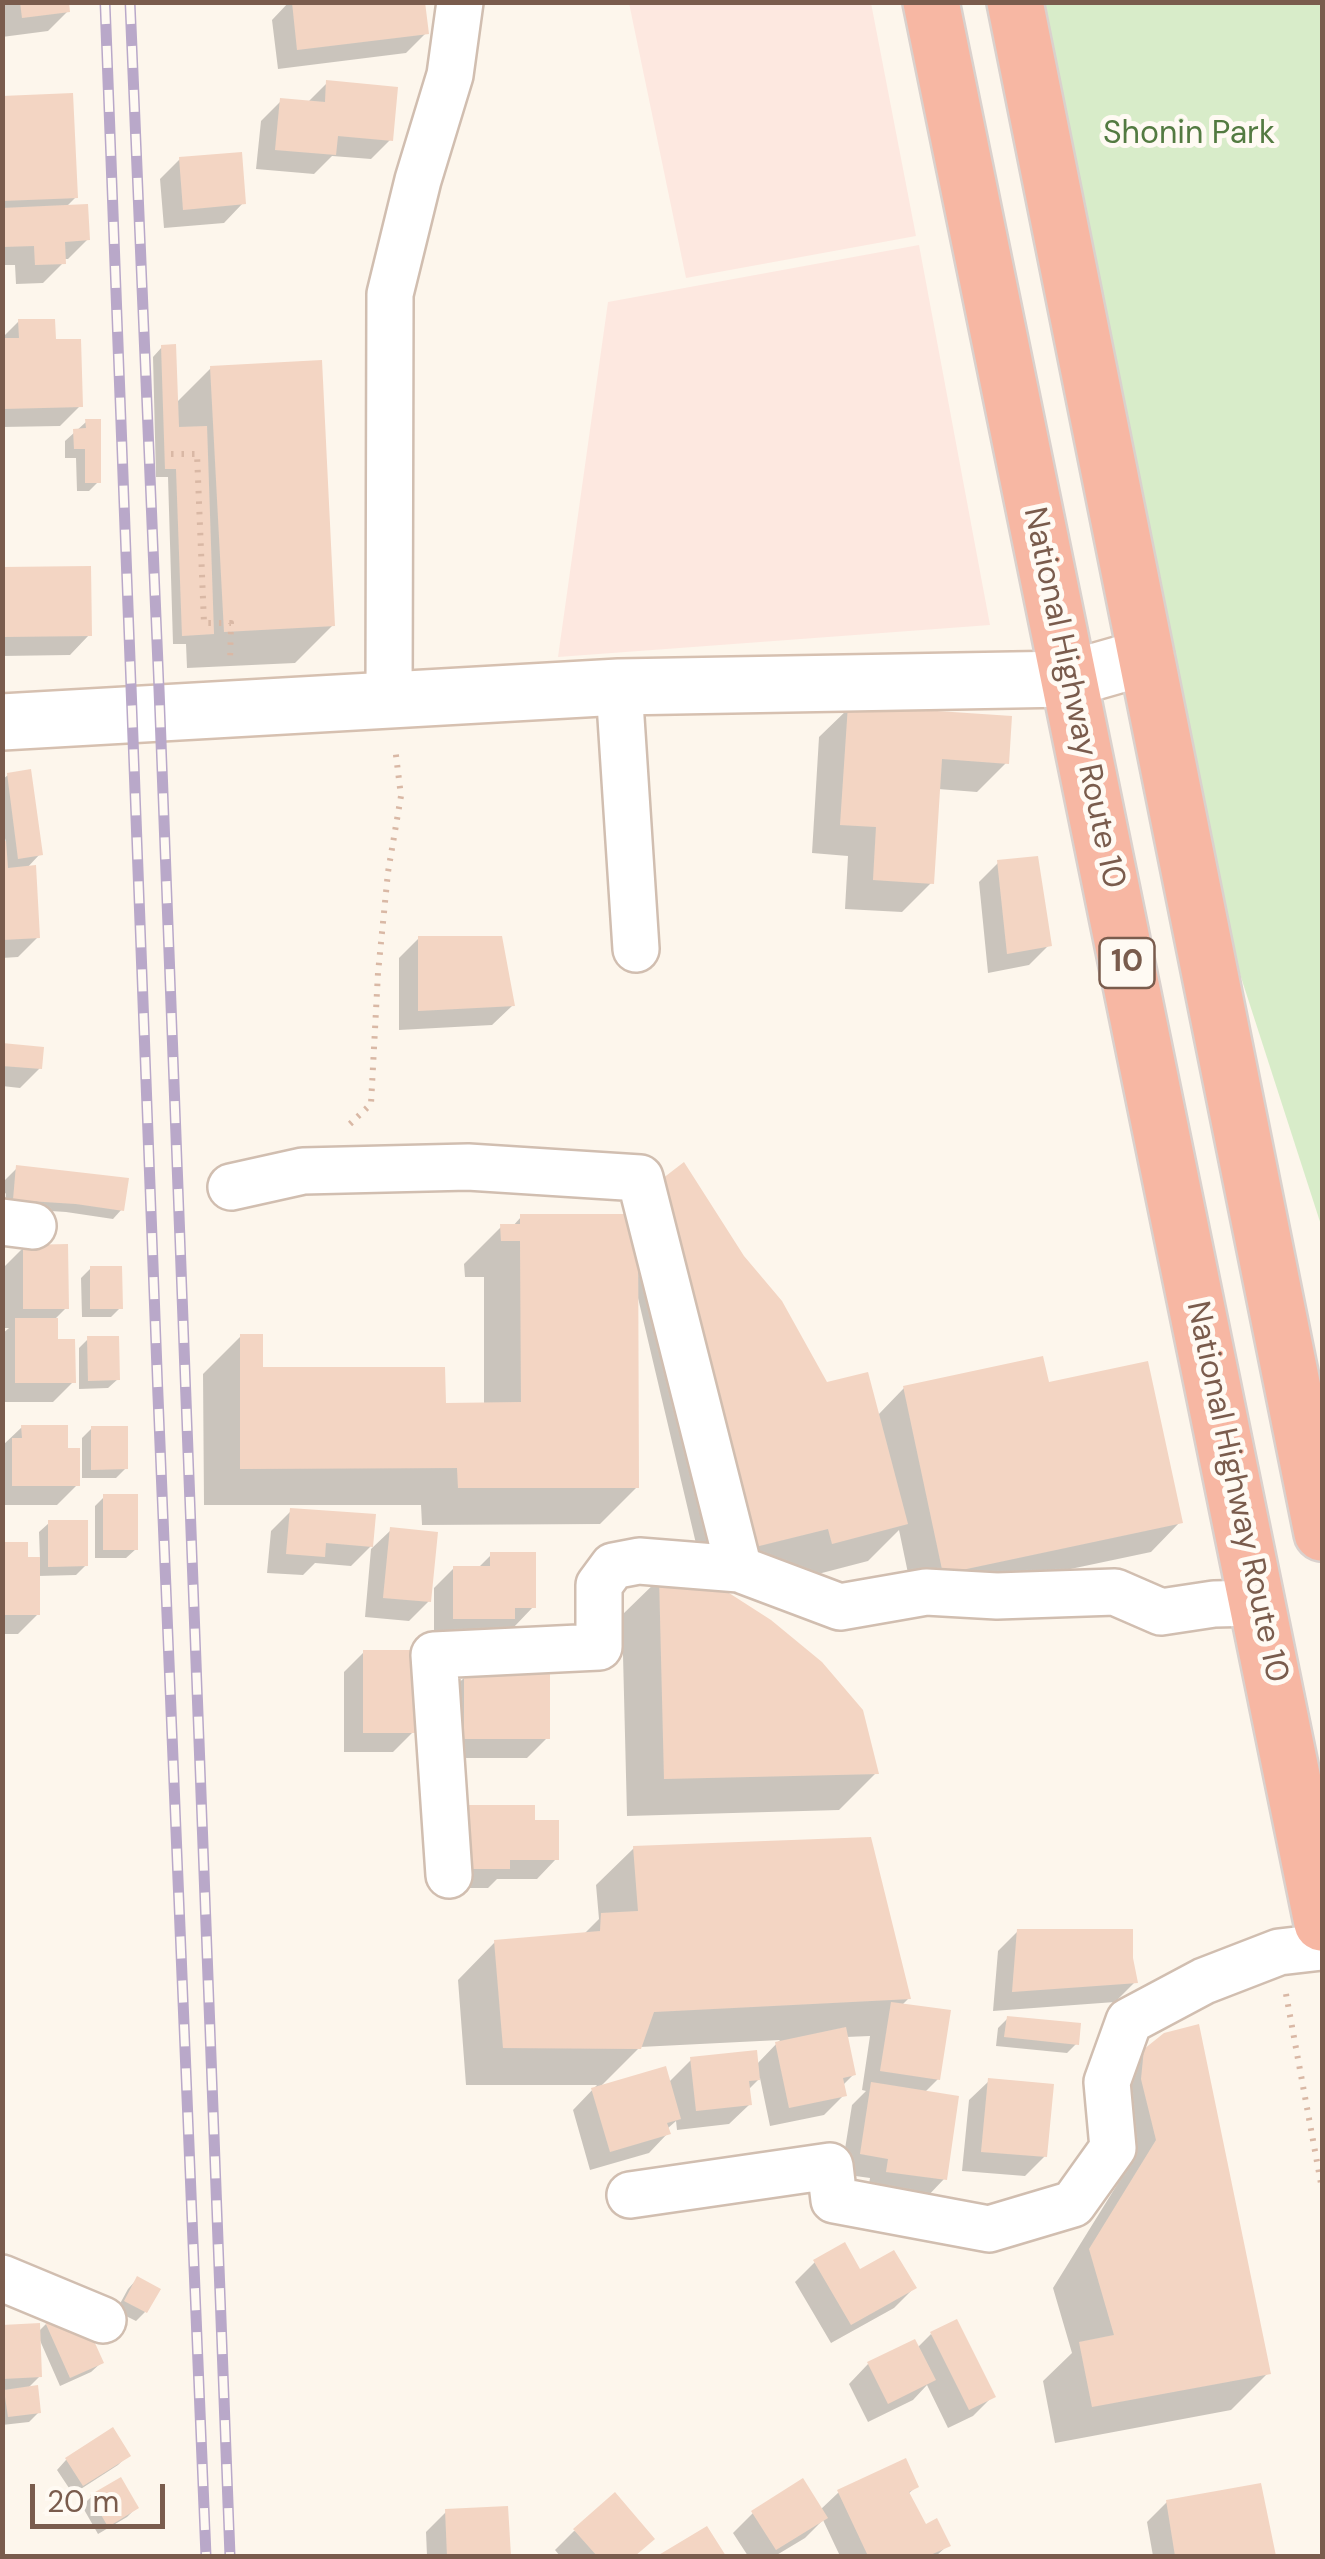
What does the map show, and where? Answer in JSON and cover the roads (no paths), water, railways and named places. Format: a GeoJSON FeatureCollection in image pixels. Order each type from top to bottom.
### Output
{"type":"FeatureCollection","features":[{"type":"Feature","properties":{"kind":"highway","name":"National Highway Route 10"},"geometry":{"type":"LineString","coordinates":[[931,2],[1322,1923]]}},
{"type":"Feature","properties":{"kind":"highway","name":"10"},"geometry":{"type":"LineString","coordinates":[[1015,2],[1322,1533]]}},
{"type":"Feature","properties":{"kind":"street"},"geometry":{"type":"LineString","coordinates":[[390,700],[390,294],[418,180],[450,75],[460,2]]}},
{"type":"Feature","properties":{"kind":"street"},"geometry":{"type":"LineString","coordinates":[[2,722],[619,687],[1069,679],[1146,658]]}},
{"type":"Feature","properties":{"kind":"street"},"geometry":{"type":"LineString","coordinates":[[619,687],[636,949]]}},
{"type":"Feature","properties":{"kind":"street"},"geometry":{"type":"LineString","coordinates":[[231,1187],[303,1171],[468,1167],[640,1178],[738,1569]]}},
{"type":"Feature","properties":{"kind":"street"},"geometry":{"type":"LineString","coordinates":[[449,1875],[434,1656],[599,1646],[599,1585],[613,1566],[639,1561],[738,1569],[840,1607],[926,1592],[997,1596],[1115,1592],[1161,1612],[1214,1604],[1258,1603]]}},
{"type":"Feature","properties":{"kind":"street"},"geometry":{"type":"LineString","coordinates":[[630,2195],[830,2166],[834,2200],[989,2230],[1073,2204],[1113,2148],[1107,2082],[1129,2021],[1204,1982],[1278,1952],[1322,1947]]}},
{"type":"Feature","properties":{"kind":"street"},"geometry":{"type":"LineString","coordinates":[[2,2278],[103,2320]]}},
{"type":"Feature","properties":{"kind":"railway"},"geometry":{"type":"LineString","coordinates":[[105,2],[206,2556]]}},
{"type":"Feature","properties":{"kind":"railway"},"geometry":{"type":"LineString","coordinates":[[130,2],[230,2556]]}},
{"type":"Feature","properties":{"kind":"park label","name":"Shonin Park"},"geometry":{"type":"Point","coordinates":[1189,135]}}]}
